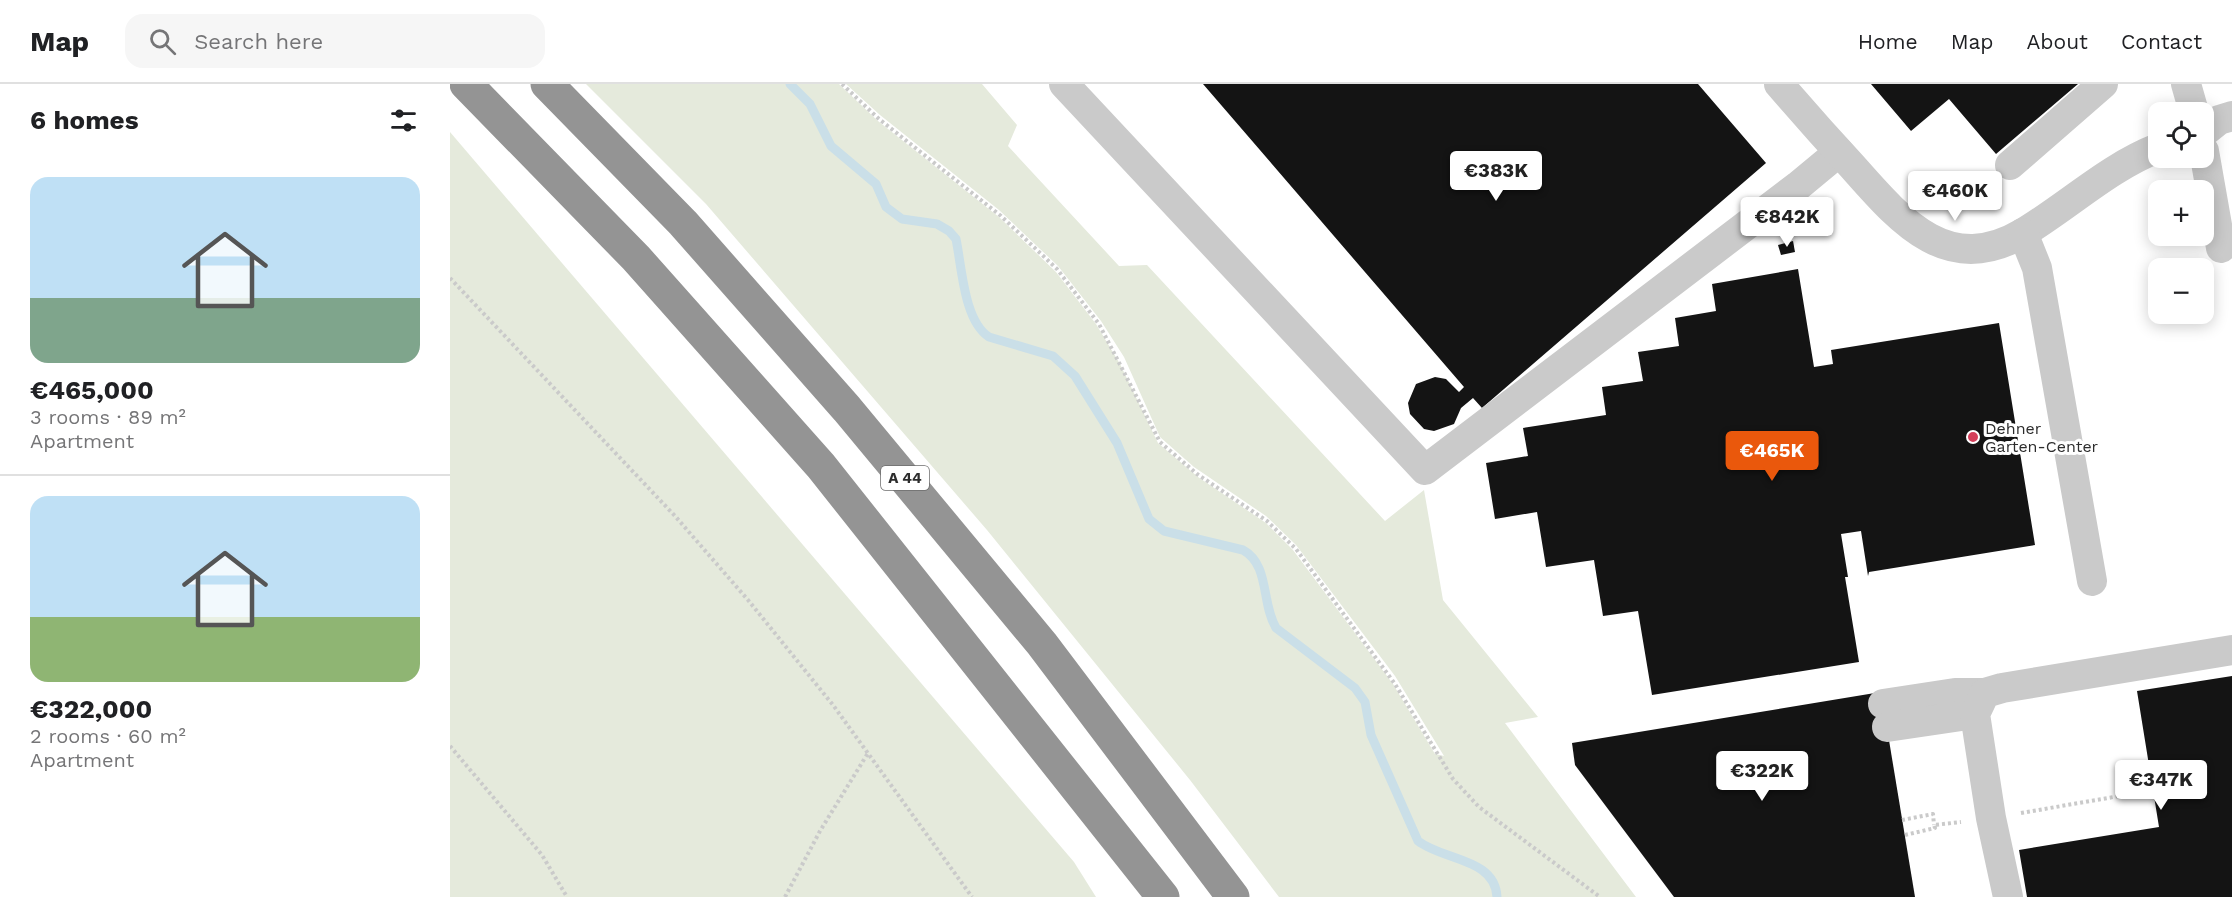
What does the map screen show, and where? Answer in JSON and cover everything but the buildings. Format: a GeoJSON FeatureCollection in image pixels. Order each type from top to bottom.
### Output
{"type":"FeatureCollection","features":[{"type":"Feature","properties":{"kind":"highway"},"geometry":{"type":"LineString","coordinates":[[466,84],[636,258],[821,466],[1163,897]]}},
{"type":"Feature","properties":{"kind":"highway","name":"A 44"},"geometry":{"type":"LineString","coordinates":[[547,84],[683,223],[847,409],[1042,644],[1233,897]]}},
{"type":"Feature","properties":{"kind":"street"},"geometry":{"type":"LineString","coordinates":[[1064,84],[1425,470],[1798,186],[1839,152]]}},
{"type":"Feature","properties":{"kind":"street"},"geometry":{"type":"LineString","coordinates":[[1779,84],[1900,220],[1934,240],[1953,248],[1976,250],[1998,246],[2023,233],[2126,164],[2148,153]]}},
{"type":"Feature","properties":{"kind":"street"},"geometry":{"type":"LineString","coordinates":[[2010,165],[2103,84]]}},
{"type":"Feature","properties":{"kind":"street"},"geometry":{"type":"LineString","coordinates":[[2186,84],[2191,102]]}},
{"type":"Feature","properties":{"kind":"street"},"geometry":{"type":"LineString","coordinates":[[2214,125],[2219,120],[2232,116]]}},
{"type":"Feature","properties":{"kind":"street"},"geometry":{"type":"LineString","coordinates":[[2214,136],[2232,141]]}},
{"type":"Feature","properties":{"kind":"street"},"geometry":{"type":"LineString","coordinates":[[2207,168],[2221,248]]}},
{"type":"Feature","properties":{"kind":"street"},"geometry":{"type":"LineString","coordinates":[[2023,233],[2037,268],[2092,581]]}},
{"type":"Feature","properties":{"kind":"street"},"geometry":{"type":"LineString","coordinates":[[1885,716],[1980,704],[2002,688],[2232,650]]}},
{"type":"Feature","properties":{"kind":"street"},"geometry":{"type":"LineString","coordinates":[[1980,704],[1991,818],[2008,897]]}},
{"type":"Feature","properties":{"kind":"path"},"geometry":{"type":"LineString","coordinates":[[842,84],[879,120],[1001,216],[1057,269],[1099,324],[1160,442],[1197,474],[1267,521],[1296,549],[1395,684],[1453,779],[1479,807],[1600,897]]}},
{"type":"Feature","properties":{"kind":"path"},"geometry":{"type":"LineString","coordinates":[[450,278],[675,516],[748,600],[833,705],[972,897]]}},
{"type":"Feature","properties":{"kind":"path"},"geometry":{"type":"LineString","coordinates":[[450,747],[542,855],[567,897]]}},
{"type":"Feature","properties":{"kind":"path"},"geometry":{"type":"LineString","coordinates":[[785,897],[820,831],[868,753]]}},
{"type":"Feature","properties":{"kind":"path"},"geometry":{"type":"LineString","coordinates":[[1934,825],[1991,818],[2154,790]]}},
{"type":"Feature","properties":{"kind":"path"},"geometry":{"type":"LineString","coordinates":[[1902,820],[1933,814],[1935,828],[1905,835]]}},
{"type":"Feature","properties":{"kind":"shaded area"},"geometry":{"type":"Polygon","coordinates":[[[586,84],[839,84],[878,121],[999,217],[1056,272],[1096,324],[1120,364],[1158,443],[1198,477],[1266,523],[1293,550],[1393,684],[1435,754],[1444,756],[1395,676],[1296,545],[1266,516],[1194,467],[1160,437],[1124,357],[1101,321],[1058,266],[999,210],[880,115],[846,84],[982,84],[1017,125],[1008,146],[1119,266],[1147,265],[1385,521],[1424,490],[1443,600],[1538,717],[1505,723],[1636,897],[1279,897],[1190,780],[987,530],[706,204],[586,84]]]}},
{"type":"Feature","properties":{"kind":"shaded area"},"geometry":{"type":"Polygon","coordinates":[[[450,132],[1074,862],[1096,897],[450,897],[450,132]]]}},
{"type":"Feature","properties":{"kind":"waterway"},"geometry":{"type":"LineString","coordinates":[[790,84],[810,104],[831,146],[876,184],[886,207],[902,219],[937,224],[949,231],[956,239],[965,293],[974,319],[981,329],[989,337],[1053,356],[1075,376],[1117,443],[1149,519],[1164,531],[1243,550],[1252,557],[1261,575],[1271,618],[1276,628],[1355,688],[1365,702],[1371,735],[1418,841],[1429,848],[1478,867],[1494,884],[1497,897]]}},
{"type":"Feature","properties":{"kind":"place","name":"Dehner Garten-Center"},"geometry":{"type":"Point","coordinates":[1973,437]}}]}
